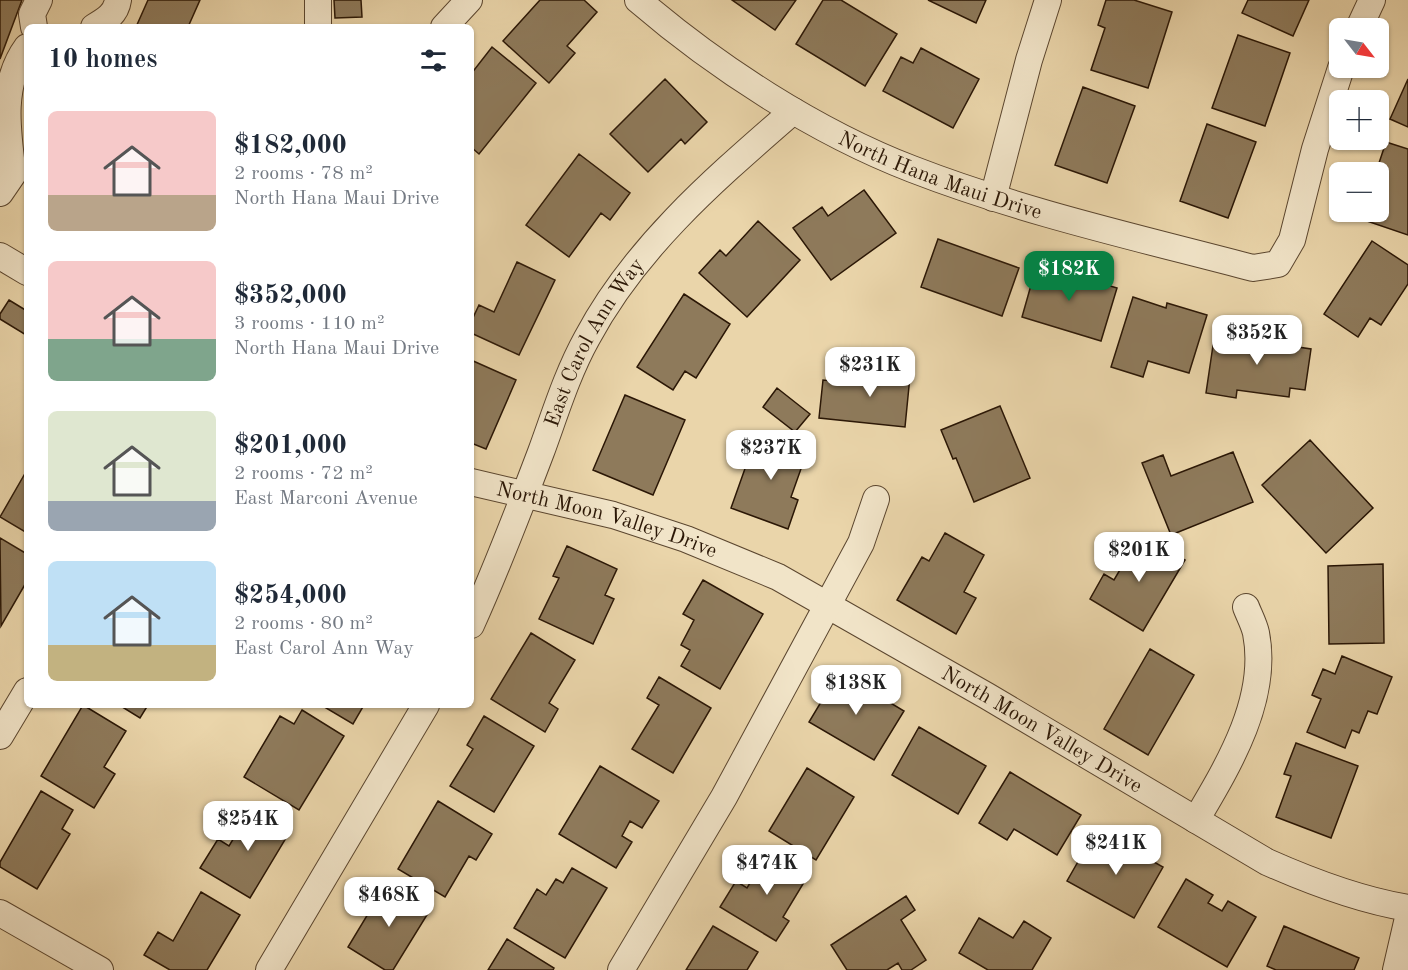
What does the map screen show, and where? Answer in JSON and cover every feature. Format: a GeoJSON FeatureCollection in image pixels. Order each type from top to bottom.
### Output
{"type":"FeatureCollection","features":[{"type":"Feature","properties":{"kind":"street"},"geometry":{"type":"LineString","coordinates":[[34,24],[32,14],[39,0]]}},
{"type":"Feature","properties":{"kind":"street"},"geometry":{"type":"LineString","coordinates":[[100,24],[107,20],[117,8],[118,0]]}},
{"type":"Feature","properties":{"kind":"street"},"geometry":{"type":"LineString","coordinates":[[318,0],[318,24]]}},
{"type":"Feature","properties":{"kind":"street"},"geometry":{"type":"LineString","coordinates":[[447,24],[469,0]]}},
{"type":"Feature","properties":{"kind":"street","name":"North Hana Maui Drive"},"geometry":{"type":"LineString","coordinates":[[638,0],[680,35],[793,111],[910,168],[993,198],[1254,268],[1278,264],[1292,240],[1315,149],[1338,78]]}},
{"type":"Feature","properties":{"kind":"street"},"geometry":{"type":"LineString","coordinates":[[993,198],[1029,60],[1048,0]]}},
{"type":"Feature","properties":{"kind":"street"},"geometry":{"type":"LineString","coordinates":[[1364,18],[1372,0]]}},
{"type":"Feature","properties":{"kind":"street"},"geometry":{"type":"LineString","coordinates":[[13,180],[5,112],[5,90],[24,52]]}},
{"type":"Feature","properties":{"kind":"street","name":"East Carol Ann Way"},"geometry":{"type":"LineString","coordinates":[[474,618],[525,495],[572,368],[586,338],[632,267],[695,200],[793,111]]}},
{"type":"Feature","properties":{"kind":"street"},"geometry":{"type":"LineString","coordinates":[[0,256],[24,270]]}},
{"type":"Feature","properties":{"kind":"street","name":"North Moon Valley Drive"},"geometry":{"type":"LineString","coordinates":[[474,483],[613,515],[686,538],[778,577],[1267,862],[1314,882],[1388,905],[1408,908]]}},
{"type":"Feature","properties":{"kind":"street"},"geometry":{"type":"LineString","coordinates":[[621,970],[724,797],[829,605],[861,543],[876,499]]}},
{"type":"Feature","properties":{"kind":"street"},"geometry":{"type":"LineString","coordinates":[[1196,820],[1229,763],[1249,713],[1258,673],[1256,632],[1246,607]]}},
{"type":"Feature","properties":{"kind":"street"},"geometry":{"type":"LineString","coordinates":[[0,736],[24,696]]}},
{"type":"Feature","properties":{"kind":"street"},"geometry":{"type":"LineString","coordinates":[[269,970],[424,708]]}},
{"type":"Feature","properties":{"kind":"street"},"geometry":{"type":"LineString","coordinates":[[0,913],[100,970]]}},
{"type":"Feature","properties":{"kind":"street"},"geometry":{"type":"LineString","coordinates":[[1396,970],[1408,918]]}},
{"type":"Feature","properties":{"kind":"building"},"geometry":{"type":"Polygon","coordinates":[[[0,0],[22,0],[0,59],[0,0]]]}},
{"type":"Feature","properties":{"kind":"building"},"geometry":{"type":"Polygon","coordinates":[[[148,0],[200,0],[189,24],[137,24],[148,0]]]}},
{"type":"Feature","properties":{"kind":"building"},"geometry":{"type":"Polygon","coordinates":[[[334,0],[361,0],[362,17],[335,18],[334,0]]]}},
{"type":"Feature","properties":{"kind":"building"},"geometry":{"type":"Polygon","coordinates":[[[540,0],[584,0],[597,12],[567,46],[575,53],[549,83],[503,41],[540,0]]]}},
{"type":"Feature","properties":{"kind":"building"},"geometry":{"type":"Polygon","coordinates":[[[732,0],[796,0],[775,30],[732,0]]]}},
{"type":"Feature","properties":{"kind":"building"},"geometry":{"type":"Polygon","coordinates":[[[823,0],[841,0],[897,34],[865,86],[796,44],[823,0]]]}},
{"type":"Feature","properties":{"kind":"building"},"geometry":{"type":"Polygon","coordinates":[[[928,0],[986,0],[976,23],[928,0]]]}},
{"type":"Feature","properties":{"kind":"building"},"geometry":{"type":"Polygon","coordinates":[[[1106,0],[1134,0],[1172,12],[1148,88],[1091,70],[1105,28],[1098,25],[1106,0]]]}},
{"type":"Feature","properties":{"kind":"building"},"geometry":{"type":"Polygon","coordinates":[[[1248,0],[1309,0],[1293,36],[1242,13],[1248,0]]]}},
{"type":"Feature","properties":{"kind":"building"},"geometry":{"type":"Polygon","coordinates":[[[1238,35],[1290,53],[1265,126],[1212,108],[1238,35]]]}},
{"type":"Feature","properties":{"kind":"building"},"geometry":{"type":"Polygon","coordinates":[[[492,47],[536,83],[479,154],[474,150],[474,70],[492,47]]]}},
{"type":"Feature","properties":{"kind":"building"},"geometry":{"type":"Polygon","coordinates":[[[921,48],[979,79],[953,128],[883,91],[901,57],[913,63],[921,48]]]}},
{"type":"Feature","properties":{"kind":"building"},"geometry":{"type":"Polygon","coordinates":[[[665,79],[707,122],[685,144],[681,139],[648,172],[610,134],[665,79]]]}},
{"type":"Feature","properties":{"kind":"building"},"geometry":{"type":"Polygon","coordinates":[[[1408,79],[1408,127],[1390,119],[1408,79]]]}},
{"type":"Feature","properties":{"kind":"building"},"geometry":{"type":"Polygon","coordinates":[[[1083,87],[1135,106],[1107,183],[1055,165],[1083,87]]]}},
{"type":"Feature","properties":{"kind":"building"},"geometry":{"type":"Polygon","coordinates":[[[1207,124],[1256,142],[1228,218],[1180,201],[1207,124]]]}},
{"type":"Feature","properties":{"kind":"building"},"geometry":{"type":"Polygon","coordinates":[[[1389,143],[1408,149],[1408,235],[1370,222],[1389,222],[1389,162],[1379,162],[1383,150],[1389,150],[1389,143]]]}},
{"type":"Feature","properties":{"kind":"building"},"geometry":{"type":"Polygon","coordinates":[[[579,154],[630,193],[610,220],[601,213],[569,257],[526,225],[579,154]]]}},
{"type":"Feature","properties":{"kind":"building"},"geometry":{"type":"Polygon","coordinates":[[[864,190],[896,233],[831,280],[793,228],[822,207],[828,216],[864,190]]]}},
{"type":"Feature","properties":{"kind":"building"},"geometry":{"type":"Polygon","coordinates":[[[758,221],[800,260],[747,317],[699,273],[720,250],[726,256],[758,221]]]}},
{"type":"Feature","properties":{"kind":"building"},"geometry":{"type":"Polygon","coordinates":[[[938,239],[1019,268],[1002,316],[921,287],[938,239]]]}},
{"type":"Feature","properties":{"kind":"building"},"geometry":{"type":"Polygon","coordinates":[[[1372,241],[1408,265],[1408,284],[1381,325],[1370,318],[1358,337],[1324,314],[1372,241]]]}},
{"type":"Feature","properties":{"kind":"building"},"geometry":{"type":"Polygon","coordinates":[[[517,262],[555,280],[519,355],[474,334],[474,316],[479,305],[494,312],[517,262]]]}},
{"type":"Feature","properties":{"kind":"building"},"geometry":{"type":"Polygon","coordinates":[[[1037,264],[1117,288],[1101,341],[1022,317],[1037,264]]]}},
{"type":"Feature","properties":{"kind":"building"},"geometry":{"type":"Polygon","coordinates":[[[684,294],[730,324],[696,378],[685,371],[673,390],[637,367],[684,294]]]}},
{"type":"Feature","properties":{"kind":"building"},"geometry":{"type":"Polygon","coordinates":[[[1133,297],[1166,308],[1167,303],[1207,315],[1189,373],[1148,361],[1143,377],[1111,367],[1133,297]]]}},
{"type":"Feature","properties":{"kind":"building"},"geometry":{"type":"Polygon","coordinates":[[[9,300],[24,309],[24,334],[0,319],[0,314],[9,300]]]}},
{"type":"Feature","properties":{"kind":"building"},"geometry":{"type":"Polygon","coordinates":[[[1215,332],[1246,336],[1245,340],[1269,343],[1269,337],[1299,341],[1298,347],[1311,349],[1305,390],[1290,388],[1289,397],[1237,390],[1236,398],[1206,393],[1215,332]]]}},
{"type":"Feature","properties":{"kind":"building"},"geometry":{"type":"Polygon","coordinates":[[[474,361],[516,380],[486,449],[474,444],[474,361]]]}},
{"type":"Feature","properties":{"kind":"building"},"geometry":{"type":"Polygon","coordinates":[[[876,362],[911,366],[905,427],[819,418],[823,380],[874,385],[876,362]]]}},
{"type":"Feature","properties":{"kind":"building"},"geometry":{"type":"Polygon","coordinates":[[[777,388],[810,414],[795,432],[763,407],[777,388]]]}},
{"type":"Feature","properties":{"kind":"building"},"geometry":{"type":"Polygon","coordinates":[[[625,395],[685,420],[653,495],[593,470],[625,395]]]}},
{"type":"Feature","properties":{"kind":"building"},"geometry":{"type":"Polygon","coordinates":[[[1000,406],[1030,478],[974,502],[956,458],[953,459],[941,430],[1000,406]]]}},
{"type":"Feature","properties":{"kind":"building"},"geometry":{"type":"Polygon","coordinates":[[[758,432],[808,449],[791,497],[798,500],[788,529],[731,508],[758,432]]]}},
{"type":"Feature","properties":{"kind":"building"},"geometry":{"type":"Polygon","coordinates":[[[1310,440],[1373,508],[1326,553],[1262,485],[1310,440]]]}},
{"type":"Feature","properties":{"kind":"building"},"geometry":{"type":"Polygon","coordinates":[[[1233,452],[1253,502],[1171,535],[1142,463],[1163,455],[1171,476],[1233,452]]]}},
{"type":"Feature","properties":{"kind":"building"},"geometry":{"type":"Polygon","coordinates":[[[24,475],[24,531],[0,517],[24,475]]]}},
{"type":"Feature","properties":{"kind":"building"},"geometry":{"type":"Polygon","coordinates":[[[945,533],[984,555],[964,592],[976,598],[956,634],[897,600],[922,557],[929,561],[945,533]]]}},
{"type":"Feature","properties":{"kind":"building"},"geometry":{"type":"Polygon","coordinates":[[[1141,534],[1185,560],[1143,631],[1090,599],[1104,574],[1114,580],[1141,534]]]}},
{"type":"Feature","properties":{"kind":"building"},"geometry":{"type":"Polygon","coordinates":[[[0,538],[24,552],[24,586],[1,626],[0,538]]]}},
{"type":"Feature","properties":{"kind":"building"},"geometry":{"type":"Polygon","coordinates":[[[567,546],[617,569],[605,595],[614,599],[593,644],[539,619],[559,578],[553,576],[567,546]]]}},
{"type":"Feature","properties":{"kind":"building"},"geometry":{"type":"Polygon","coordinates":[[[1383,564],[1384,643],[1329,644],[1328,566],[1383,564]]]}},
{"type":"Feature","properties":{"kind":"building"},"geometry":{"type":"Polygon","coordinates":[[[703,580],[763,614],[720,689],[681,666],[690,650],[681,645],[694,620],[683,614],[703,580]]]}},
{"type":"Feature","properties":{"kind":"building"},"geometry":{"type":"Polygon","coordinates":[[[531,633],[575,660],[549,703],[558,709],[545,732],[491,699],[531,633]]]}},
{"type":"Feature","properties":{"kind":"building"},"geometry":{"type":"Polygon","coordinates":[[[1150,649],[1194,675],[1148,755],[1104,729],[1150,649]]]}},
{"type":"Feature","properties":{"kind":"building"},"geometry":{"type":"Polygon","coordinates":[[[1342,656],[1392,677],[1377,714],[1368,711],[1359,733],[1352,730],[1345,748],[1307,732],[1321,699],[1312,695],[1323,669],[1335,674],[1342,656]]]}},
{"type":"Feature","properties":{"kind":"building"},"geometry":{"type":"Polygon","coordinates":[[[839,672],[904,711],[874,760],[809,722],[839,672]]]}},
{"type":"Feature","properties":{"kind":"building"},"geometry":{"type":"Polygon","coordinates":[[[659,677],[711,708],[673,773],[632,749],[659,705],[647,698],[659,677]]]}},
{"type":"Feature","properties":{"kind":"building"},"geometry":{"type":"Polygon","coordinates":[[[81,708],[88,708],[126,731],[104,767],[115,774],[94,808],[41,776],[81,708]]]}},
{"type":"Feature","properties":{"kind":"building"},"geometry":{"type":"Polygon","coordinates":[[[124,708],[146,708],[140,718],[124,708]]]}},
{"type":"Feature","properties":{"kind":"building"},"geometry":{"type":"Polygon","coordinates":[[[326,708],[362,708],[353,724],[326,708]]]}},
{"type":"Feature","properties":{"kind":"building"},"geometry":{"type":"Polygon","coordinates":[[[302,710],[344,736],[299,810],[244,777],[280,716],[294,724],[302,710]]]}},
{"type":"Feature","properties":{"kind":"building"},"geometry":{"type":"Polygon","coordinates":[[[484,716],[534,746],[494,812],[450,786],[473,749],[467,745],[484,716]]]}},
{"type":"Feature","properties":{"kind":"building"},"geometry":{"type":"Polygon","coordinates":[[[919,727],[986,766],[958,814],[892,775],[919,727]]]}},
{"type":"Feature","properties":{"kind":"building"},"geometry":{"type":"Polygon","coordinates":[[[1296,743],[1358,766],[1331,838],[1276,817],[1291,776],[1284,774],[1296,743]]]}},
{"type":"Feature","properties":{"kind":"building"},"geometry":{"type":"Polygon","coordinates":[[[600,766],[659,801],[642,828],[630,821],[622,836],[632,842],[616,868],[559,834],[600,766]]]}},
{"type":"Feature","properties":{"kind":"building"},"geometry":{"type":"Polygon","coordinates":[[[807,768],[854,797],[816,860],[769,831],[807,768]]]}},
{"type":"Feature","properties":{"kind":"building"},"geometry":{"type":"Polygon","coordinates":[[[1010,772],[1081,815],[1057,855],[1014,829],[1007,840],[979,823],[1010,772]]]}},
{"type":"Feature","properties":{"kind":"building"},"geometry":{"type":"Polygon","coordinates":[[[41,791],[73,810],[62,829],[70,834],[37,889],[0,867],[0,862],[41,791]]]}},
{"type":"Feature","properties":{"kind":"building"},"geometry":{"type":"Polygon","coordinates":[[[438,801],[492,834],[476,860],[469,856],[445,897],[398,869],[438,801]]]}},
{"type":"Feature","properties":{"kind":"building"},"geometry":{"type":"Polygon","coordinates":[[[254,805],[292,828],[250,898],[200,868],[218,839],[229,846],[254,805]]]}},
{"type":"Feature","properties":{"kind":"building"},"geometry":{"type":"Polygon","coordinates":[[[1091,839],[1112,851],[1117,841],[1163,867],[1134,918],[1067,881],[1091,839]]]}},
{"type":"Feature","properties":{"kind":"building"},"geometry":{"type":"Polygon","coordinates":[[[770,850],[809,874],[783,917],[789,921],[776,941],[720,907],[736,881],[747,888],[770,850]]]}},
{"type":"Feature","properties":{"kind":"building"},"geometry":{"type":"Polygon","coordinates":[[[572,868],[607,888],[565,958],[514,928],[537,889],[546,895],[556,879],[563,883],[572,868]]]}},
{"type":"Feature","properties":{"kind":"building"},"geometry":{"type":"Polygon","coordinates":[[[1186,879],[1213,895],[1208,903],[1222,911],[1228,901],[1256,917],[1227,967],[1158,927],[1186,879]]]}},
{"type":"Feature","properties":{"kind":"building"},"geometry":{"type":"Polygon","coordinates":[[[386,884],[430,910],[393,970],[385,970],[348,947],[386,884]]]}},
{"type":"Feature","properties":{"kind":"building"},"geometry":{"type":"Polygon","coordinates":[[[201,892],[240,915],[207,970],[170,970],[144,955],[158,932],[173,941],[201,892]]]}},
{"type":"Feature","properties":{"kind":"building"},"geometry":{"type":"Polygon","coordinates":[[[906,896],[915,910],[901,920],[926,960],[911,970],[902,970],[898,963],[887,970],[847,970],[831,945],[906,896]]]}},
{"type":"Feature","properties":{"kind":"building"},"geometry":{"type":"Polygon","coordinates":[[[979,918],[1013,938],[1024,921],[1051,938],[1032,970],[988,970],[959,953],[979,918]]]}},
{"type":"Feature","properties":{"kind":"building"},"geometry":{"type":"Polygon","coordinates":[[[713,926],[758,952],[747,970],[686,970],[713,926]]]}},
{"type":"Feature","properties":{"kind":"building"},"geometry":{"type":"Polygon","coordinates":[[[1284,926],[1359,958],[1354,970],[1276,970],[1267,966],[1284,926]]]}},
{"type":"Feature","properties":{"kind":"building"},"geometry":{"type":"Polygon","coordinates":[[[507,939],[554,968],[553,970],[488,970],[507,939]]]}}]}
